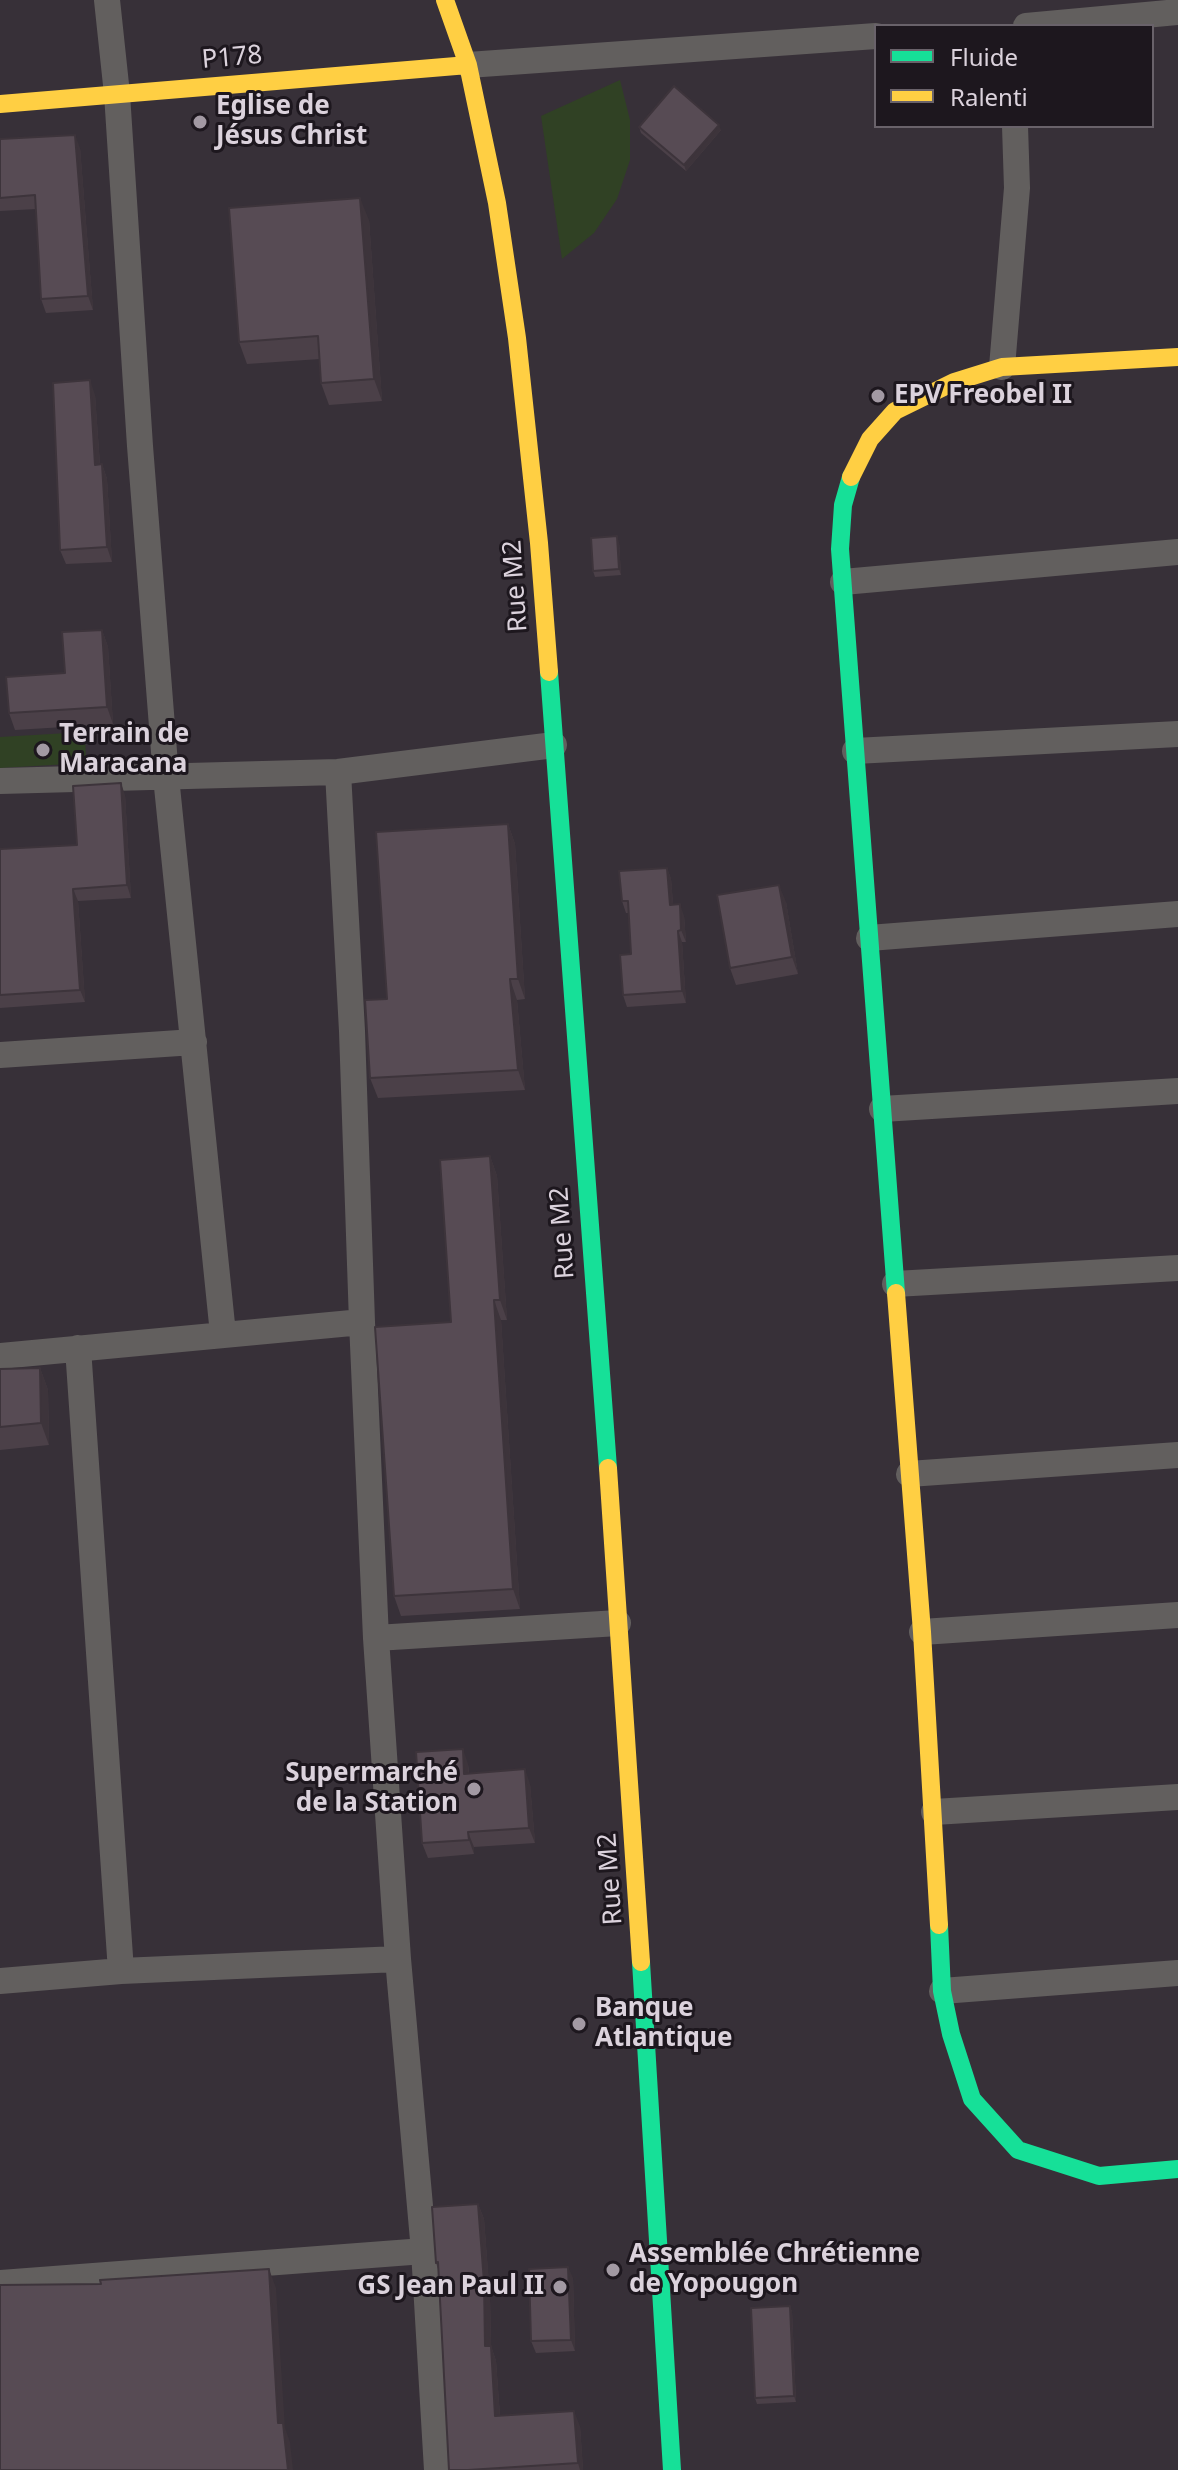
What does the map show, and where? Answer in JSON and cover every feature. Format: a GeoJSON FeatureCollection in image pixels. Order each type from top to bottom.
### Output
{"type":"FeatureCollection","features":[{"type":"Feature","properties":{"kind":"street"},"geometry":{"type":"LineString","coordinates":[[107,0],[117,94],[166,777],[223,1334]]}},
{"type":"Feature","properties":{"kind":"street","name":"Rue M2"},"geometry":{"type":"LineString","coordinates":[[445,0],[468,65],[497,203],[517,338],[539,543],[639,1909],[672,2470]]}},
{"type":"Feature","properties":{"kind":"street"},"geometry":{"type":"LineString","coordinates":[[1048,24],[1178,12]]}},
{"type":"Feature","properties":{"kind":"street"},"geometry":{"type":"LineString","coordinates":[[468,65],[874,36]]}},
{"type":"Feature","properties":{"kind":"street","name":"P178"},"geometry":{"type":"LineString","coordinates":[[0,104],[468,65]]}},
{"type":"Feature","properties":{"kind":"street"},"geometry":{"type":"LineString","coordinates":[[1002,367],[1017,188],[1015,128]]}},
{"type":"Feature","properties":{"kind":"street"},"geometry":{"type":"LineString","coordinates":[[1178,357],[1002,367],[954,382],[895,411],[870,439],[850,478],[843,505],[840,549],[922,1632],[942,1991],[951,2034],[972,2099],[1018,2150],[1099,2176],[1178,2169]]}},
{"type":"Feature","properties":{"kind":"street"},"geometry":{"type":"LineString","coordinates":[[843,582],[1178,552]]}},
{"type":"Feature","properties":{"kind":"street"},"geometry":{"type":"LineString","coordinates":[[855,751],[1178,734]]}},
{"type":"Feature","properties":{"kind":"street"},"geometry":{"type":"LineString","coordinates":[[0,781],[338,772],[554,745]]}},
{"type":"Feature","properties":{"kind":"street"},"geometry":{"type":"LineString","coordinates":[[338,772],[352,1031],[376,1638],[398,1959],[424,2251],[437,2470]]}},
{"type":"Feature","properties":{"kind":"street"},"geometry":{"type":"LineString","coordinates":[[869,938],[1178,914]]}},
{"type":"Feature","properties":{"kind":"street"},"geometry":{"type":"LineString","coordinates":[[0,1055],[194,1042]]}},
{"type":"Feature","properties":{"kind":"street"},"geometry":{"type":"LineString","coordinates":[[882,1109],[1178,1091]]}},
{"type":"Feature","properties":{"kind":"street"},"geometry":{"type":"LineString","coordinates":[[895,1284],[1178,1268]]}},
{"type":"Feature","properties":{"kind":"street"},"geometry":{"type":"LineString","coordinates":[[0,1356],[362,1322]]}},
{"type":"Feature","properties":{"kind":"street"},"geometry":{"type":"LineString","coordinates":[[78,1348],[121,1971]]}},
{"type":"Feature","properties":{"kind":"street"},"geometry":{"type":"LineString","coordinates":[[909,1474],[1178,1455]]}},
{"type":"Feature","properties":{"kind":"street"},"geometry":{"type":"LineString","coordinates":[[922,1632],[1178,1615]]}},
{"type":"Feature","properties":{"kind":"street"},"geometry":{"type":"LineString","coordinates":[[376,1638],[618,1623]]}},
{"type":"Feature","properties":{"kind":"street"},"geometry":{"type":"LineString","coordinates":[[934,1812],[1178,1797]]}},
{"type":"Feature","properties":{"kind":"street"},"geometry":{"type":"LineString","coordinates":[[0,1981],[121,1971],[398,1959]]}},
{"type":"Feature","properties":{"kind":"street"},"geometry":{"type":"LineString","coordinates":[[942,1991],[1178,1973]]}},
{"type":"Feature","properties":{"kind":"street"},"geometry":{"type":"LineString","coordinates":[[0,2283],[424,2251]]}},
{"type":"Feature","properties":{"kind":"green space"},"geometry":{"type":"Polygon","coordinates":[[[620,80],[630,120],[630,160],[617,199],[594,233],[562,259],[541,116],[620,80]]]}},
{"type":"Feature","properties":{"kind":"green space","name":"Terrain de Maracana"},"geometry":{"type":"Polygon","coordinates":[[[85,732],[86,763],[0,768],[0,737],[85,732]]]}},
{"type":"Feature","properties":{"kind":"building"},"geometry":{"type":"Polygon","coordinates":[[[674,86],[719,125],[684,165],[639,127],[674,86]]]}},
{"type":"Feature","properties":{"kind":"building"},"geometry":{"type":"Polygon","coordinates":[[[75,135],[88,296],[41,299],[35,195],[0,198],[0,139],[75,135]]]}},
{"type":"Feature","properties":{"kind":"building"},"geometry":{"type":"Polygon","coordinates":[[[360,198],[374,379],[321,383],[318,336],[239,342],[229,208],[360,198]]]}},
{"type":"Feature","properties":{"kind":"building"},"geometry":{"type":"Polygon","coordinates":[[[90,380],[95,465],[102,464],[107,547],[60,550],[53,383],[90,380]]]}},
{"type":"Feature","properties":{"kind":"building"},"geometry":{"type":"Polygon","coordinates":[[[617,536],[619,569],[593,571],[591,538],[617,536]]]}},
{"type":"Feature","properties":{"kind":"building"},"geometry":{"type":"Polygon","coordinates":[[[102,630],[107,707],[9,713],[6,677],[65,673],[62,632],[102,630]]]}},
{"type":"Feature","properties":{"kind":"building"},"geometry":{"type":"Polygon","coordinates":[[[121,783],[127,885],[73,889],[80,990],[0,995],[0,849],[77,845],[73,786],[121,783]]]}},
{"type":"Feature","properties":{"kind":"building"},"geometry":{"type":"Polygon","coordinates":[[[508,824],[518,979],[510,979],[518,1070],[370,1078],[365,1000],[387,999],[376,832],[508,824]]]}},
{"type":"Feature","properties":{"kind":"building"},"geometry":{"type":"Polygon","coordinates":[[[667,868],[670,905],[680,904],[681,930],[678,931],[682,991],[623,995],[620,955],[631,954],[628,901],[622,901],[619,871],[667,868]]]}},
{"type":"Feature","properties":{"kind":"building"},"geometry":{"type":"Polygon","coordinates":[[[779,885],[792,957],[730,968],[717,895],[779,885]]]}},
{"type":"Feature","properties":{"kind":"building"},"geometry":{"type":"Polygon","coordinates":[[[490,1156],[500,1300],[494,1300],[513,1589],[394,1596],[375,1327],[451,1322],[440,1160],[490,1156]]]}},
{"type":"Feature","properties":{"kind":"building"},"geometry":{"type":"Polygon","coordinates":[[[40,1368],[41,1423],[0,1427],[0,1369],[40,1368]]]}},
{"type":"Feature","properties":{"kind":"building"},"geometry":{"type":"Polygon","coordinates":[[[463,1749],[464,1774],[525,1769],[529,1828],[468,1832],[469,1840],[422,1843],[416,1752],[463,1749]]]}},
{"type":"Feature","properties":{"kind":"building"},"geometry":{"type":"Polygon","coordinates":[[[478,2204],[485,2346],[491,2346],[495,2416],[574,2411],[578,2463],[449,2470],[438,2262],[432,2207],[478,2204]]]}},
{"type":"Feature","properties":{"kind":"building"},"geometry":{"type":"Polygon","coordinates":[[[568,2267],[571,2340],[531,2341],[529,2269],[568,2267]]]}},
{"type":"Feature","properties":{"kind":"building"},"geometry":{"type":"Polygon","coordinates":[[[269,2269],[278,2423],[283,2423],[288,2470],[0,2470],[0,2285],[101,2284],[100,2280],[269,2269]]]}},
{"type":"Feature","properties":{"kind":"building"},"geometry":{"type":"Polygon","coordinates":[[[790,2306],[794,2396],[755,2398],[751,2308],[790,2306]]]}},
{"type":"Feature","properties":{"kind":"traffic: fast"},"geometry":{"type":"LineString","coordinates":[[851,477],[843,505],[840,549],[896,1293]]}},
{"type":"Feature","properties":{"kind":"traffic: fast"},"geometry":{"type":"LineString","coordinates":[[549,672],[608,1468]]}},
{"type":"Feature","properties":{"kind":"traffic: fast"},"geometry":{"type":"LineString","coordinates":[[939,1925],[942,1991],[951,2034],[972,2099],[1018,2150],[1099,2176],[1178,2169]]}},
{"type":"Feature","properties":{"kind":"traffic: fast"},"geometry":{"type":"LineString","coordinates":[[641,1962],[672,2470]]}},
{"type":"Feature","properties":{"kind":"traffic: slow"},"geometry":{"type":"LineString","coordinates":[[445,0],[468,65],[497,203],[517,338],[549,672]]}},
{"type":"Feature","properties":{"kind":"traffic: slow"},"geometry":{"type":"LineString","coordinates":[[0,104],[468,65]]}},
{"type":"Feature","properties":{"kind":"traffic: slow"},"geometry":{"type":"LineString","coordinates":[[851,477],[870,439],[895,411],[954,382],[1002,367],[1178,357]]}},
{"type":"Feature","properties":{"kind":"traffic: slow"},"geometry":{"type":"LineString","coordinates":[[896,1293],[922,1632],[939,1925]]}},
{"type":"Feature","properties":{"kind":"traffic: slow"},"geometry":{"type":"LineString","coordinates":[[608,1468],[641,1962]]}},
{"type":"Feature","properties":{"kind":"place","name":"Eglise de Jésus Christ"},"geometry":{"type":"Point","coordinates":[200,122]}},
{"type":"Feature","properties":{"kind":"place","name":"EPV Freobel II"},"geometry":{"type":"Point","coordinates":[878,396]}},
{"type":"Feature","properties":{"kind":"place","name":"Terrain de Maracana"},"geometry":{"type":"Point","coordinates":[43,750]}},
{"type":"Feature","properties":{"kind":"place","name":"Supermarché de la Station"},"geometry":{"type":"Point","coordinates":[474,1789]}},
{"type":"Feature","properties":{"kind":"place","name":"Banque Atlantique"},"geometry":{"type":"Point","coordinates":[579,2024]}},
{"type":"Feature","properties":{"kind":"place","name":"Assemblée Chrétienne de Yopougon"},"geometry":{"type":"Point","coordinates":[613,2270]}},
{"type":"Feature","properties":{"kind":"place","name":"GS Jean Paul II"},"geometry":{"type":"Point","coordinates":[560,2287]}}]}
